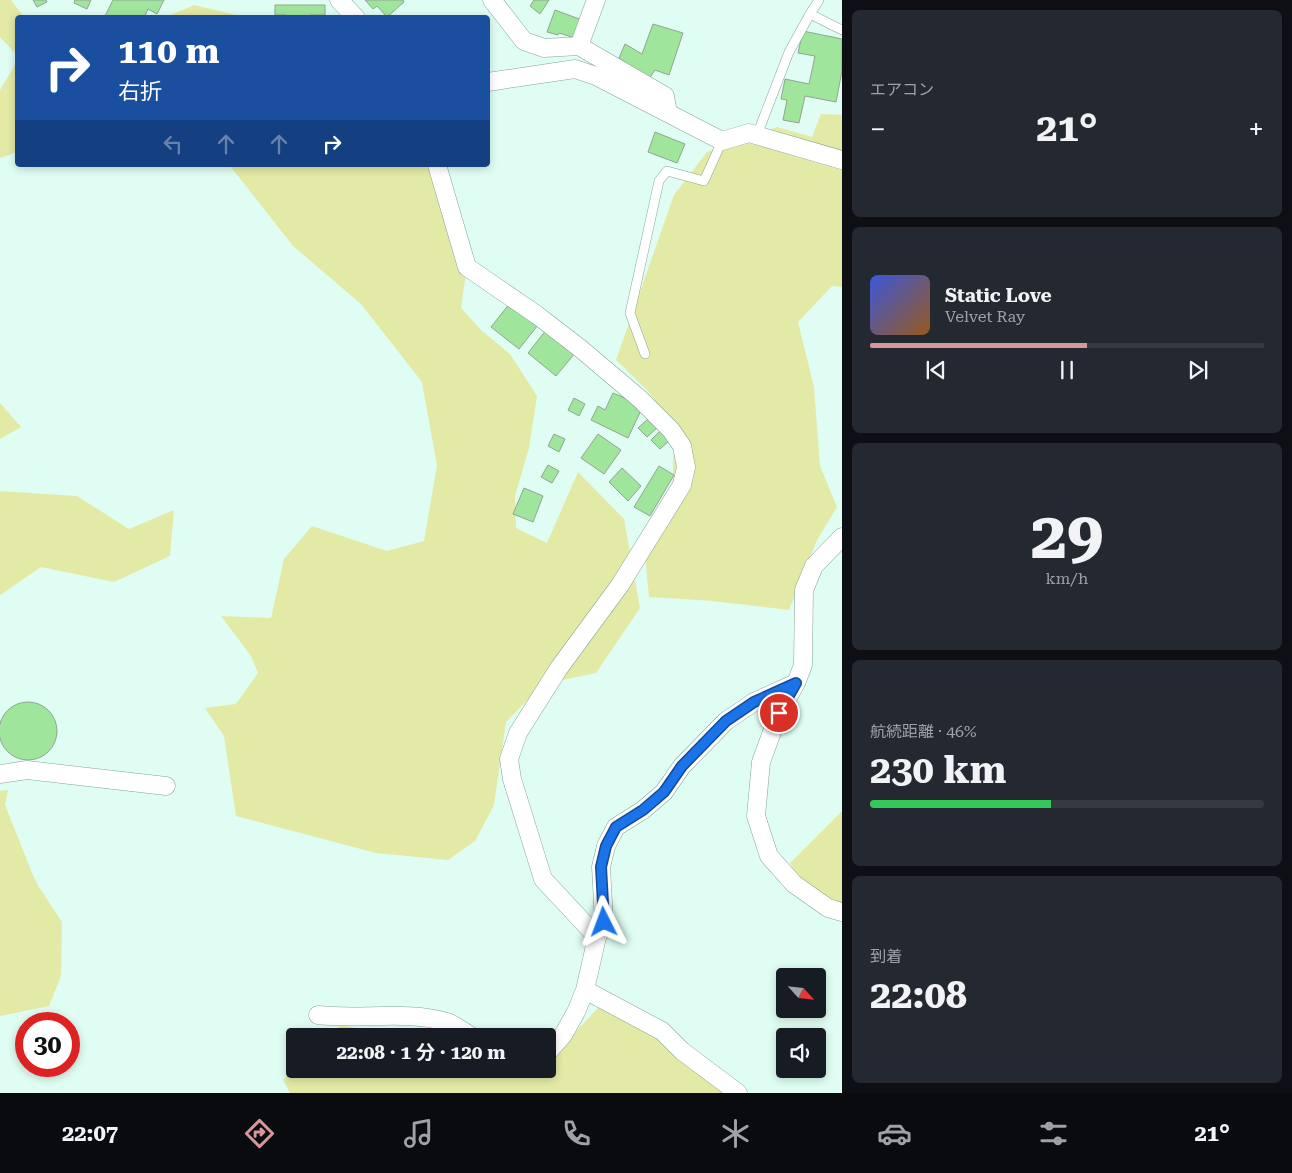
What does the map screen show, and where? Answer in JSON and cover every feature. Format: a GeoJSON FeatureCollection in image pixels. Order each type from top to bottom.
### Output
{"type":"FeatureCollection","features":[{"type":"Feature","properties":{"kind":"street"},"geometry":{"type":"LineString","coordinates":[[339,0],[353,15]]}},
{"type":"Feature","properties":{"kind":"street"},"geometry":{"type":"LineString","coordinates":[[492,0],[524,41],[544,48],[579,46],[665,96],[668,113]]}},
{"type":"Feature","properties":{"kind":"street"},"geometry":{"type":"LineString","coordinates":[[579,46],[596,0]]}},
{"type":"Feature","properties":{"kind":"street"},"geometry":{"type":"LineString","coordinates":[[490,82],[575,69],[596,76],[722,141],[749,133],[842,160]]}},
{"type":"Feature","properties":{"kind":"street"},"geometry":{"type":"LineString","coordinates":[[438,167],[467,266],[552,326],[640,399],[671,430],[682,446],[686,467],[682,485],[620,585],[559,668],[518,733],[508,759],[512,779],[543,879],[597,937]]}},
{"type":"Feature","properties":{"kind":"street"},"geometry":{"type":"LineString","coordinates":[[842,537],[814,566],[804,590],[802,665],[796,683],[779,713],[761,762],[756,816],[769,856],[794,884],[828,908],[842,912]]}},
{"type":"Feature","properties":{"kind":"street"},"geometry":{"type":"LineString","coordinates":[[556,1043],[563,1036],[585,990],[597,937],[604,922],[601,867],[606,846],[616,827],[643,810],[664,792],[682,766],[726,721],[754,702],[796,683]]}},
{"type":"Feature","properties":{"kind":"street"},"geometry":{"type":"LineString","coordinates":[[0,774],[27,770],[166,786]]}},
{"type":"Feature","properties":{"kind":"street"},"geometry":{"type":"LineString","coordinates":[[585,990],[662,1031],[682,1051],[738,1093]]}},
{"type":"Feature","properties":{"kind":"street"},"geometry":{"type":"LineString","coordinates":[[318,1016],[343,1018],[416,1016],[448,1022],[458,1028]]}},
{"type":"Feature","properties":{"kind":"lane"},"geometry":{"type":"LineString","coordinates":[[757,135],[789,52],[819,0]]}},
{"type":"Feature","properties":{"kind":"lane"},"geometry":{"type":"LineString","coordinates":[[810,14],[842,30]]}},
{"type":"Feature","properties":{"kind":"lane"},"geometry":{"type":"LineString","coordinates":[[644,354],[630,313],[659,182],[667,172],[704,180],[722,141]]}},
{"type":"Feature","properties":{"kind":"green space"},"geometry":{"type":"Polygon","coordinates":[[[0,0],[11,0],[22,15],[15,15],[15,53],[0,37],[0,0]]]}},
{"type":"Feature","properties":{"kind":"green space"},"geometry":{"type":"Polygon","coordinates":[[[194,5],[236,15],[171,15],[194,5]]]}},
{"type":"Feature","properties":{"kind":"green space"},"geometry":{"type":"Polygon","coordinates":[[[15,64],[15,153],[0,158],[0,90],[15,64]]]}},
{"type":"Feature","properties":{"kind":"green space"},"geometry":{"type":"Polygon","coordinates":[[[821,114],[842,115],[842,287],[832,286],[798,322],[814,387],[820,466],[837,507],[817,540],[789,610],[713,601],[649,597],[644,545],[672,515],[674,426],[648,391],[616,360],[674,195],[707,152],[777,127],[812,137],[821,114]]]}},
{"type":"Feature","properties":{"kind":"green space"},"geometry":{"type":"Polygon","coordinates":[[[231,167],[436,167],[467,267],[461,308],[482,331],[510,354],[537,396],[529,448],[515,496],[516,528],[547,543],[578,472],[624,519],[640,608],[596,673],[543,684],[506,722],[494,805],[475,841],[448,860],[376,853],[236,816],[224,736],[205,708],[236,704],[258,673],[251,656],[221,616],[271,618],[284,559],[312,526],[387,551],[424,541],[437,466],[422,382],[361,304],[293,246],[231,167]]]}},
{"type":"Feature","properties":{"kind":"green space"},"geometry":{"type":"Polygon","coordinates":[[[0,403],[21,427],[0,439],[0,403]]]}},
{"type":"Feature","properties":{"kind":"green space"},"geometry":{"type":"Polygon","coordinates":[[[0,491],[77,496],[129,529],[174,510],[170,556],[114,582],[41,567],[0,595],[0,491]]]}},
{"type":"Feature","properties":{"kind":"green space"},"geometry":{"type":"Polygon","coordinates":[[[8,790],[5,805],[32,873],[62,922],[61,976],[49,1006],[0,1016],[0,791],[8,790]]]}},
{"type":"Feature","properties":{"kind":"green space"},"geometry":{"type":"Polygon","coordinates":[[[842,811],[842,903],[802,886],[790,863],[842,811]]]}},
{"type":"Feature","properties":{"kind":"green space"},"geometry":{"type":"Polygon","coordinates":[[[607,999],[737,1093],[290,1093],[283,1080],[286,1077],[556,1078],[556,1052],[607,999]]]}},
{"type":"Feature","properties":{"kind":"green space"},"geometry":{"type":"Polygon","coordinates":[[[341,1025],[357,1028],[338,1028],[341,1025]]]}},
{"type":"Feature","properties":{"kind":"building"},"geometry":{"type":"Polygon","coordinates":[[[33,0],[46,0],[47,2],[37,7],[33,0]]]}},
{"type":"Feature","properties":{"kind":"building"},"geometry":{"type":"Polygon","coordinates":[[[75,0],[91,0],[87,9],[74,3],[75,0]]]}},
{"type":"Feature","properties":{"kind":"building"},"geometry":{"type":"Polygon","coordinates":[[[113,0],[164,0],[157,14],[148,9],[145,15],[106,15],[113,0]]]}},
{"type":"Feature","properties":{"kind":"building"},"geometry":{"type":"Polygon","coordinates":[[[365,0],[403,0],[404,2],[389,15],[385,15],[377,6],[373,9],[365,0]]]}},
{"type":"Feature","properties":{"kind":"building"},"geometry":{"type":"Polygon","coordinates":[[[534,0],[549,0],[540,14],[530,6],[534,0]]]}},
{"type":"Feature","properties":{"kind":"building"},"geometry":{"type":"Polygon","coordinates":[[[275,5],[325,5],[325,15],[275,15],[275,5]]]}},
{"type":"Feature","properties":{"kind":"building"},"geometry":{"type":"Polygon","coordinates":[[[555,10],[582,20],[575,38],[559,33],[558,35],[547,32],[555,10]]]}},
{"type":"Feature","properties":{"kind":"building"},"geometry":{"type":"Polygon","coordinates":[[[653,24],[683,33],[669,75],[655,70],[649,79],[619,58],[625,44],[642,54],[653,24]]]}},
{"type":"Feature","properties":{"kind":"building"},"geometry":{"type":"Polygon","coordinates":[[[803,31],[842,39],[842,71],[836,102],[805,96],[799,123],[783,120],[787,100],[781,99],[785,79],[809,84],[815,56],[798,53],[803,31]]]}},
{"type":"Feature","properties":{"kind":"building"},"geometry":{"type":"Polygon","coordinates":[[[655,132],[685,144],[677,163],[648,152],[655,132]]]}},
{"type":"Feature","properties":{"kind":"building"},"geometry":{"type":"Polygon","coordinates":[[[510,303],[538,325],[519,349],[491,327],[510,303]]]}},
{"type":"Feature","properties":{"kind":"building"},"geometry":{"type":"Polygon","coordinates":[[[547,329],[576,352],[556,376],[528,353],[547,329]]]}},
{"type":"Feature","properties":{"kind":"building"},"geometry":{"type":"Polygon","coordinates":[[[613,393],[643,406],[628,438],[591,420],[598,406],[605,410],[613,393]]]}},
{"type":"Feature","properties":{"kind":"building"},"geometry":{"type":"Polygon","coordinates":[[[574,398],[585,404],[579,416],[568,410],[574,398]]]}},
{"type":"Feature","properties":{"kind":"building"},"geometry":{"type":"Polygon","coordinates":[[[648,419],[657,428],[647,437],[638,428],[648,419]]]}},
{"type":"Feature","properties":{"kind":"building"},"geometry":{"type":"Polygon","coordinates":[[[661,430],[670,440],[660,449],[651,440],[661,430]]]}},
{"type":"Feature","properties":{"kind":"building"},"geometry":{"type":"Polygon","coordinates":[[[554,434],[565,439],[559,452],[548,446],[554,434]]]}},
{"type":"Feature","properties":{"kind":"building"},"geometry":{"type":"Polygon","coordinates":[[[598,434],[621,450],[604,474],[581,458],[598,434]]]}},
{"type":"Feature","properties":{"kind":"building"},"geometry":{"type":"Polygon","coordinates":[[[548,465],[559,471],[552,483],[541,477],[548,465]]]}},
{"type":"Feature","properties":{"kind":"building"},"geometry":{"type":"Polygon","coordinates":[[[659,466],[674,475],[650,516],[634,507],[659,466]]]}},
{"type":"Feature","properties":{"kind":"building"},"geometry":{"type":"Polygon","coordinates":[[[622,468],[641,486],[628,501],[609,482],[622,468]]]}},
{"type":"Feature","properties":{"kind":"building"},"geometry":{"type":"Polygon","coordinates":[[[524,488],[543,496],[533,522],[513,514],[524,488]]]}},
{"type":"Feature","properties":{"kind":"building"},"geometry":{"type":"Polygon","coordinates":[[[28,702],[39,704],[52,715],[57,731],[55,742],[44,755],[28,760],[17,758],[4,747],[-1,731],[1,720],[12,707],[28,702]]]}},
{"type":"Feature","properties":{"kind":"route"},"geometry":{"type":"LineString","coordinates":[[604,922],[601,867],[606,846],[616,827],[643,810],[664,792],[682,766],[726,721],[754,702],[796,683],[779,713]]}}]}
